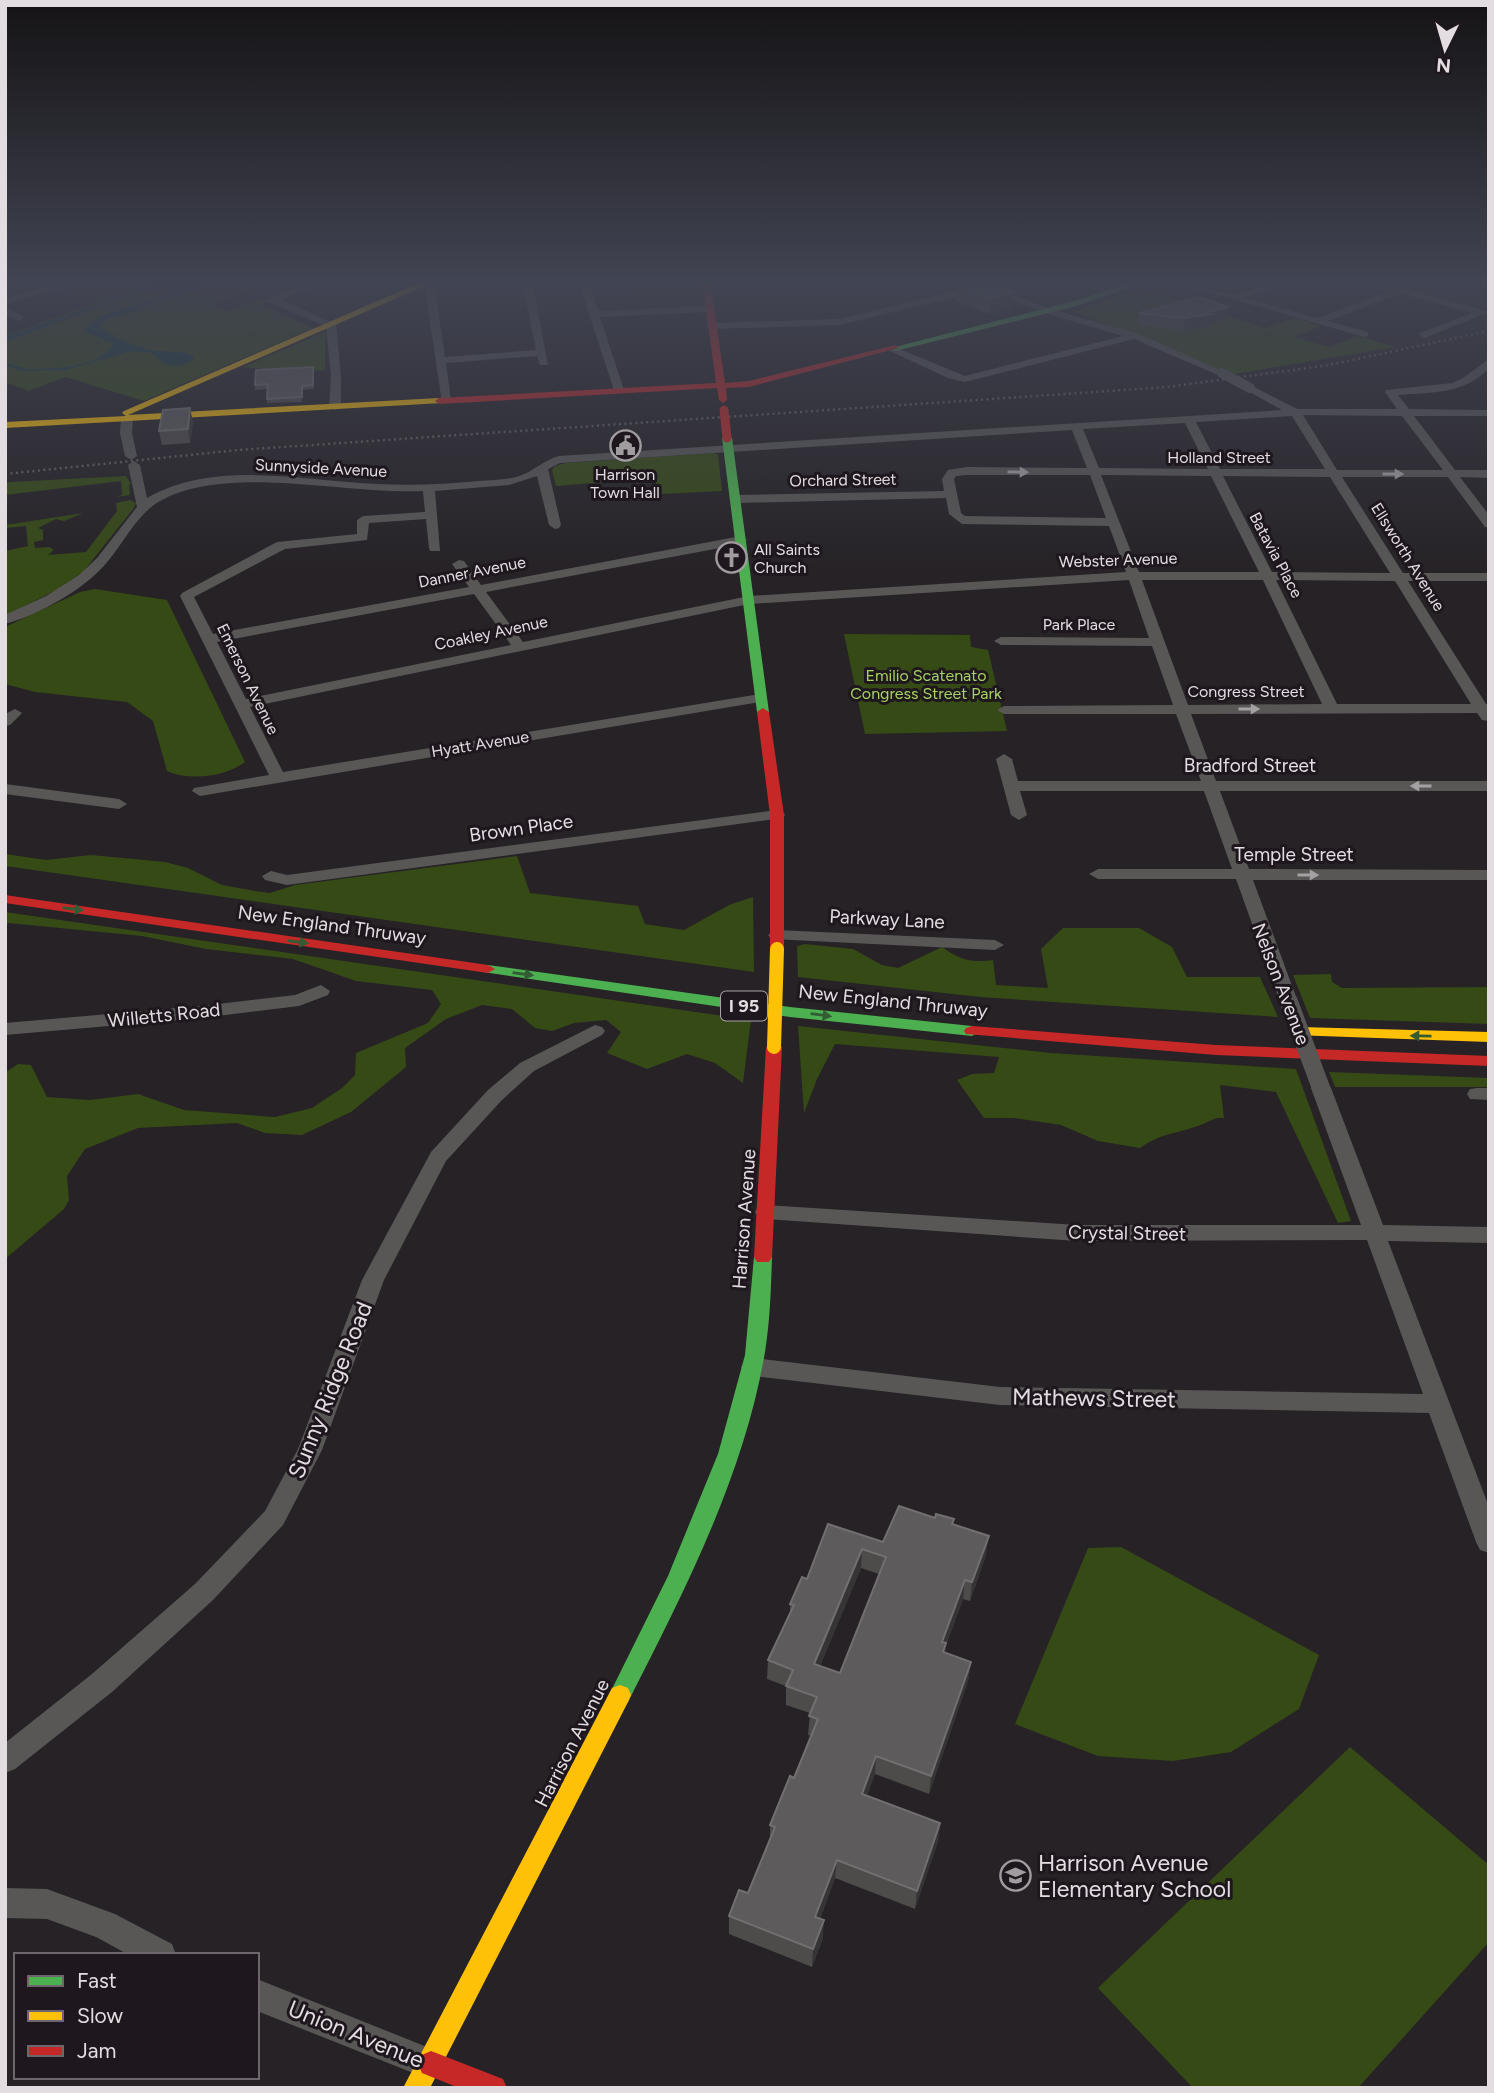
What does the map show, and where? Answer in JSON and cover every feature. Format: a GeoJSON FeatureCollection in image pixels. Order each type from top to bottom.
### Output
{"type":"FeatureCollection","features":[{"type":"Feature","properties":{"kind":"main road"},"geometry":{"type":"LineString","coordinates":[[107,420],[206,378]]}},
{"type":"Feature","properties":{"kind":"main road","name":"Harrison Avenue"},"geometry":{"type":"LineString","coordinates":[[423,2076],[659,1619],[723,1476],[753,1367],[766,1212],[774,1047],[777,815],[720,378]]}},
{"type":"Feature","properties":{"kind":"main road"},"geometry":{"type":"LineString","coordinates":[[9,418],[72,422],[749,384],[778,378]]}},
{"type":"Feature","properties":{"kind":"main road","name":"New England Thruway"},"geometry":{"type":"LineString","coordinates":[[5,899],[677,997],[900,1024],[1216,1050],[1489,1061]]}},
{"type":"Feature","properties":{"kind":"main road","name":"New England Thruway"},"geometry":{"type":"LineString","coordinates":[[758,985],[792,989]]}},
{"type":"Feature","properties":{"kind":"main road"},"geometry":{"type":"LineString","coordinates":[[1285,1031],[1489,1037]]}},
{"type":"Feature","properties":{"kind":"main road","name":"Union Avenue"},"geometry":{"type":"LineString","coordinates":[[423,2076],[494,2088]]}},
{"type":"Feature","properties":{"kind":"street"},"geometry":{"type":"LineString","coordinates":[[335,407],[336,378]]}},
{"type":"Feature","properties":{"kind":"street"},"geometry":{"type":"LineString","coordinates":[[443,378],[446,400]]}},
{"type":"Feature","properties":{"kind":"street"},"geometry":{"type":"LineString","coordinates":[[615,378],[619,390]]}},
{"type":"Feature","properties":{"kind":"street"},"geometry":{"type":"LineString","coordinates":[[1231,378],[1295,412]]}},
{"type":"Feature","properties":{"kind":"street"},"geometry":{"type":"LineString","coordinates":[[1472,378],[1453,388],[1390,392],[1489,524]]}},
{"type":"Feature","properties":{"kind":"street","name":"Sunnyside Avenue"},"geometry":{"type":"LineString","coordinates":[[143,507],[157,497],[189,487],[263,478],[369,488],[429,487],[514,480],[528,477],[551,462],[569,459],[727,443],[1295,412],[1489,413]]}},
{"type":"Feature","properties":{"kind":"street","name":"Ellsworth Avenue"},"geometry":{"type":"LineString","coordinates":[[1295,412],[1486,712]]}},
{"type":"Feature","properties":{"kind":"street"},"geometry":{"type":"LineString","coordinates":[[5,620],[83,579],[100,562],[143,507],[126,433],[127,419]]}},
{"type":"Feature","properties":{"kind":"street","name":"Batavia Place"},"geometry":{"type":"LineString","coordinates":[[1189,419],[1331,708]]}},
{"type":"Feature","properties":{"kind":"street","name":"Nelson Avenue"},"geometry":{"type":"LineString","coordinates":[[1076,426],[1489,1542]]}},
{"type":"Feature","properties":{"kind":"street"},"geometry":{"type":"LineString","coordinates":[[541,467],[555,525]]}},
{"type":"Feature","properties":{"kind":"street","name":"Holland Street"},"geometry":{"type":"LineString","coordinates":[[951,494],[948,479],[951,475],[967,471],[1489,474]]}},
{"type":"Feature","properties":{"kind":"street"},"geometry":{"type":"LineString","coordinates":[[429,487],[435,548]]}},
{"type":"Feature","properties":{"kind":"street"},"geometry":{"type":"LineString","coordinates":[[951,494],[958,519],[1114,523]]}},
{"type":"Feature","properties":{"kind":"street","name":"Orchard Street"},"geometry":{"type":"LineString","coordinates":[[736,499],[951,494]]}},
{"type":"Feature","properties":{"kind":"street","name":"Emerson Avenue"},"geometry":{"type":"LineString","coordinates":[[278,778],[187,596],[282,545],[363,537],[363,520],[432,515]]}},
{"type":"Feature","properties":{"kind":"street","name":"Danner Avenue"},"geometry":{"type":"LineString","coordinates":[[210,639],[741,540]]}},
{"type":"Feature","properties":{"kind":"street"},"geometry":{"type":"LineString","coordinates":[[459,564],[518,645]]}},
{"type":"Feature","properties":{"kind":"street","name":"Webster Avenue"},"geometry":{"type":"LineString","coordinates":[[749,600],[1133,576],[1489,577]]}},
{"type":"Feature","properties":{"kind":"street","name":"Coakley Avenue"},"geometry":{"type":"LineString","coordinates":[[242,704],[518,645],[749,600]]}},
{"type":"Feature","properties":{"kind":"street","name":"Park Place"},"geometry":{"type":"LineString","coordinates":[[1001,641],[1157,642]]}},
{"type":"Feature","properties":{"kind":"street","name":"Hyatt Avenue"},"geometry":{"type":"LineString","coordinates":[[200,791],[760,698]]}},
{"type":"Feature","properties":{"kind":"street","name":"Congress Street"},"geometry":{"type":"LineString","coordinates":[[1004,710],[1331,708],[1486,712]]}},
{"type":"Feature","properties":{"kind":"street"},"geometry":{"type":"LineString","coordinates":[[1004,759],[1019,815]]}},
{"type":"Feature","properties":{"kind":"street","name":"Bradford Street"},"geometry":{"type":"LineString","coordinates":[[1011,786],[1489,786]]}},
{"type":"Feature","properties":{"kind":"street"},"geometry":{"type":"LineString","coordinates":[[5,789],[118,804]]}},
{"type":"Feature","properties":{"kind":"street","name":"Brown Place"},"geometry":{"type":"LineString","coordinates":[[271,876],[287,880],[777,815]]}},
{"type":"Feature","properties":{"kind":"street","name":"Temple Street"},"geometry":{"type":"LineString","coordinates":[[1098,874],[1489,874]]}},
{"type":"Feature","properties":{"kind":"street","name":"Parkway Lane"},"geometry":{"type":"LineString","coordinates":[[777,942],[995,945]]}},
{"type":"Feature","properties":{"kind":"street","name":"Willetts Road"},"geometry":{"type":"LineString","coordinates":[[5,1029],[201,1012],[299,1000],[321,991]]}},
{"type":"Feature","properties":{"kind":"street","name":"Sunny Ridge Road"},"geometry":{"type":"LineString","coordinates":[[5,1760],[102,1684],[183,1610],[274,1518],[310,1450],[373,1280],[438,1157],[495,1096],[527,1067],[595,1031]]}},
{"type":"Feature","properties":{"kind":"street","name":"Crystal Street"},"geometry":{"type":"LineString","coordinates":[[766,1212],[1002,1230],[1120,1234],[1373,1232],[1489,1235]]}},
{"type":"Feature","properties":{"kind":"street","name":"Mathews Street"},"geometry":{"type":"LineString","coordinates":[[753,1367],[1000,1396],[1437,1404]]}},
{"type":"Feature","properties":{"kind":"street"},"geometry":{"type":"LineString","coordinates":[[5,1903],[47,1903],[104,1925],[157,1953]]}},
{"type":"Feature","properties":{"kind":"street","name":"Union Avenue"},"geometry":{"type":"LineString","coordinates":[[259,1996],[423,2076]]}},
{"type":"Feature","properties":{"kind":"green space"},"geometry":{"type":"Polygon","coordinates":[[[5,378],[63,378],[29,391],[5,382],[5,378]]]}},
{"type":"Feature","properties":{"kind":"green space"},"geometry":{"type":"Polygon","coordinates":[[[67,378],[198,378],[144,401],[67,378]]]}},
{"type":"Feature","properties":{"kind":"green space"},"geometry":{"type":"Polygon","coordinates":[[[713,453],[718,455],[722,491],[660,494],[654,478],[556,486],[552,470],[555,466],[566,463],[713,453]]]}},
{"type":"Feature","properties":{"kind":"green space"},"geometry":{"type":"Polygon","coordinates":[[[126,476],[131,484],[130,495],[116,497],[122,495],[121,481],[5,495],[5,483],[10,482],[126,476]]]}},
{"type":"Feature","properties":{"kind":"green space"},"geometry":{"type":"Polygon","coordinates":[[[130,500],[136,503],[133,509],[83,572],[56,590],[5,616],[5,551],[28,546],[26,526],[5,528],[5,525],[83,513],[64,521],[56,519],[38,528],[43,530],[43,540],[34,542],[35,548],[49,547],[54,550],[48,555],[86,552],[117,511],[116,503],[130,500]]]}},
{"type":"Feature","properties":{"kind":"green space"},"geometry":{"type":"Polygon","coordinates":[[[95,589],[167,600],[245,762],[228,771],[207,776],[176,774],[167,771],[153,721],[127,702],[35,692],[5,684],[5,627],[80,592],[95,589]]]}},
{"type":"Feature","properties":{"kind":"green space","name":"Emilio Scatenato Congress Street Park"},"geometry":{"type":"Polygon","coordinates":[[[844,634],[970,635],[971,647],[988,650],[1007,731],[865,734],[844,634]]]}},
{"type":"Feature","properties":{"kind":"green space"},"geometry":{"type":"Polygon","coordinates":[[[5,854],[46,860],[91,855],[165,862],[188,868],[222,885],[270,893],[295,885],[517,856],[530,893],[638,906],[645,924],[684,930],[729,905],[753,897],[754,972],[5,866],[5,854]]]}},
{"type":"Feature","properties":{"kind":"green space"},"geometry":{"type":"Polygon","coordinates":[[[5,912],[751,1020],[743,1083],[715,1063],[687,1054],[647,1069],[607,1053],[621,1032],[606,1020],[574,1023],[552,1031],[535,1028],[512,1009],[482,1005],[446,1019],[405,1048],[406,1067],[351,1112],[302,1135],[265,1133],[237,1123],[138,1128],[85,1149],[67,1176],[69,1200],[64,1209],[5,1259],[5,1073],[18,1064],[31,1065],[47,1097],[90,1100],[138,1094],[184,1110],[275,1117],[312,1108],[342,1088],[355,1075],[356,1053],[428,1023],[441,1004],[432,990],[356,981],[293,959],[206,949],[142,936],[8,923],[5,926],[5,912]]]}},
{"type":"Feature","properties":{"kind":"green space"},"geometry":{"type":"Polygon","coordinates":[[[1063,928],[1139,928],[1172,947],[1187,977],[1260,977],[1278,1017],[980,997],[798,977],[797,946],[805,944],[853,949],[882,965],[898,968],[942,947],[966,960],[993,960],[996,985],[1048,988],[1041,949],[1063,928]]]}},
{"type":"Feature","properties":{"kind":"green space"},"geometry":{"type":"Polygon","coordinates":[[[1331,974],[1332,982],[1342,988],[1489,987],[1489,1024],[1310,1018],[1293,975],[1331,974]]]}},
{"type":"Feature","properties":{"kind":"green space"},"geometry":{"type":"Polygon","coordinates":[[[798,1026],[1051,1053],[1296,1069],[1351,1221],[1338,1223],[1276,1092],[1220,1085],[1224,1118],[1163,1136],[1140,1148],[1098,1141],[1061,1125],[1014,1118],[984,1118],[957,1080],[972,1074],[994,1073],[999,1057],[835,1044],[804,1113],[798,1026]]]}},
{"type":"Feature","properties":{"kind":"green space"},"geometry":{"type":"Polygon","coordinates":[[[1329,1072],[1489,1078],[1489,1087],[1335,1087],[1329,1072]]]}},
{"type":"Feature","properties":{"kind":"green space"},"geometry":{"type":"Polygon","coordinates":[[[1121,1547],[1319,1655],[1299,1709],[1231,1752],[1173,1761],[1098,1756],[1015,1724],[1088,1548],[1121,1547]]]}},
{"type":"Feature","properties":{"kind":"green space"},"geometry":{"type":"Polygon","coordinates":[[[1350,1747],[1489,1865],[1489,1942],[1358,2088],[1193,2088],[1098,1988],[1350,1747]]]}},
{"type":"Feature","properties":{"kind":"building"},"geometry":{"type":"Polygon","coordinates":[[[255,378],[313,378],[313,385],[302,386],[302,397],[267,399],[268,384],[255,385],[255,378]]]}},
{"type":"Feature","properties":{"kind":"building"},"geometry":{"type":"Polygon","coordinates":[[[190,408],[188,429],[159,431],[163,410],[190,408]]]}},
{"type":"Feature","properties":{"kind":"building"},"geometry":{"type":"Polygon","coordinates":[[[899,1506],[935,1518],[936,1514],[954,1519],[952,1524],[989,1536],[972,1582],[965,1580],[942,1642],[946,1643],[943,1652],[971,1662],[931,1776],[876,1756],[862,1794],[940,1823],[917,1891],[837,1860],[815,1917],[824,1920],[813,1949],[729,1916],[739,1890],[748,1893],[775,1827],[770,1825],[790,1776],[794,1778],[818,1719],[809,1716],[817,1697],[786,1686],[793,1670],[768,1660],[794,1605],[790,1604],[802,1577],[807,1579],[828,1524],[883,1542],[899,1506]],[[862,1549],[814,1664],[840,1673],[886,1557],[862,1549]]]}},
{"type":"Feature","properties":{"kind":"railway"},"geometry":{"type":"LineString","coordinates":[[5,474],[238,450],[1168,387],[1236,378]]}},
{"type":"Feature","properties":{"kind":"traffic: fast"},"geometry":{"type":"LineString","coordinates":[[727,438],[763,712]]}},
{"type":"Feature","properties":{"kind":"traffic: fast"},"geometry":{"type":"LineString","coordinates":[[488,969],[790,1012],[972,1031]]}},
{"type":"Feature","properties":{"kind":"traffic: fast"},"geometry":{"type":"LineString","coordinates":[[620,1695],[679,1576],[728,1454],[755,1355],[763,1257]]}},
{"type":"Feature","properties":{"kind":"traffic: slow"},"geometry":{"type":"LineString","coordinates":[[127,413],[209,378]]}},
{"type":"Feature","properties":{"kind":"traffic: slow"},"geometry":{"type":"LineString","coordinates":[[5,425],[439,401]]}},
{"type":"Feature","properties":{"kind":"traffic: slow"},"geometry":{"type":"LineString","coordinates":[[774,1047],[777,949]]}},
{"type":"Feature","properties":{"kind":"traffic: slow"},"geometry":{"type":"LineString","coordinates":[[1299,1032],[1489,1037]]}},
{"type":"Feature","properties":{"kind":"traffic: slow"},"geometry":{"type":"LineString","coordinates":[[416,2088],[620,1695]]}},
{"type":"Feature","properties":{"kind":"traffic: jam"},"geometry":{"type":"LineString","coordinates":[[720,378],[723,400]]}},
{"type":"Feature","properties":{"kind":"traffic: jam"},"geometry":{"type":"LineString","coordinates":[[439,401],[749,384],[775,378]]}},
{"type":"Feature","properties":{"kind":"traffic: jam"},"geometry":{"type":"LineString","coordinates":[[724,410],[727,438]]}},
{"type":"Feature","properties":{"kind":"traffic: jam"},"geometry":{"type":"LineString","coordinates":[[763,712],[777,815],[777,949]]}},
{"type":"Feature","properties":{"kind":"traffic: jam"},"geometry":{"type":"LineString","coordinates":[[5,899],[488,969]]}},
{"type":"Feature","properties":{"kind":"traffic: jam"},"geometry":{"type":"LineString","coordinates":[[972,1031],[1216,1050],[1489,1061]]}},
{"type":"Feature","properties":{"kind":"traffic: jam"},"geometry":{"type":"LineString","coordinates":[[763,1257],[774,1047]]}},
{"type":"Feature","properties":{"kind":"traffic: jam"},"geometry":{"type":"LineString","coordinates":[[431,2064],[494,2088]]}},
{"type":"Feature","properties":{"kind":"place","name":"Harrison Town Hall"},"geometry":{"type":"Point","coordinates":[625,445]}},
{"type":"Feature","properties":{"kind":"place","name":"All Saints Church"},"geometry":{"type":"Point","coordinates":[731,558]}},
{"type":"Feature","properties":{"kind":"place","name":"Harrison Avenue Elementary School"},"geometry":{"type":"Point","coordinates":[1015,1876]}}]}
